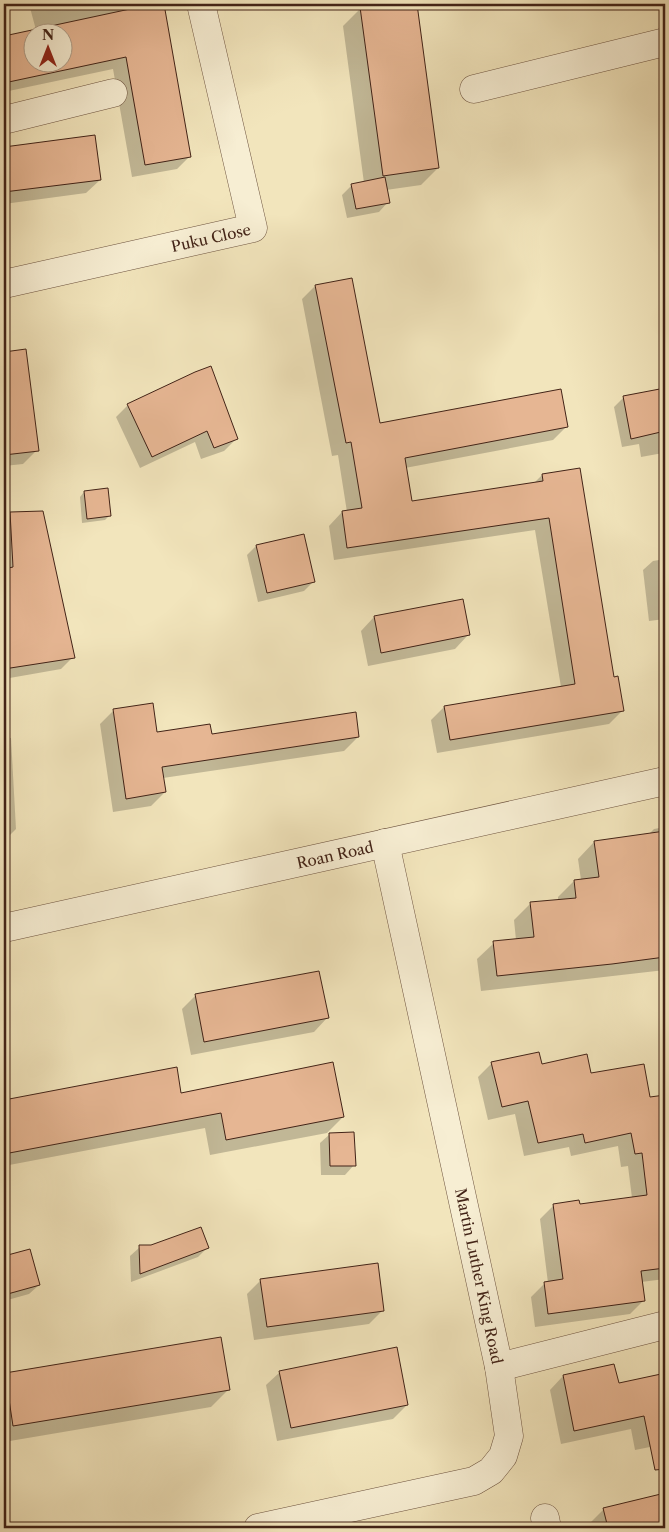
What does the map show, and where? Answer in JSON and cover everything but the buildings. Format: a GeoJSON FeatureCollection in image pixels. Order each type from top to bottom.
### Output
{"type":"FeatureCollection","features":[{"type":"Feature","properties":{"kind":"street","name":"Puku Close"},"geometry":{"type":"LineString","coordinates":[[4,284],[253,228],[202,4]]}},
{"type":"Feature","properties":{"kind":"street"},"geometry":{"type":"LineString","coordinates":[[474,89],[665,42]]}},
{"type":"Feature","properties":{"kind":"street"},"geometry":{"type":"LineString","coordinates":[[4,120],[113,93]]}},
{"type":"Feature","properties":{"kind":"street","name":"Roan Road"},"geometry":{"type":"LineString","coordinates":[[4,928],[665,781]]}},
{"type":"Feature","properties":{"kind":"street","name":"Martin Luther King Road"},"geometry":{"type":"LineString","coordinates":[[258,1528],[474,1480],[492,1471],[502,1456],[509,1436],[499,1367],[385,843]]}},
{"type":"Feature","properties":{"kind":"street"},"geometry":{"type":"LineString","coordinates":[[499,1367],[665,1325]]}}]}
